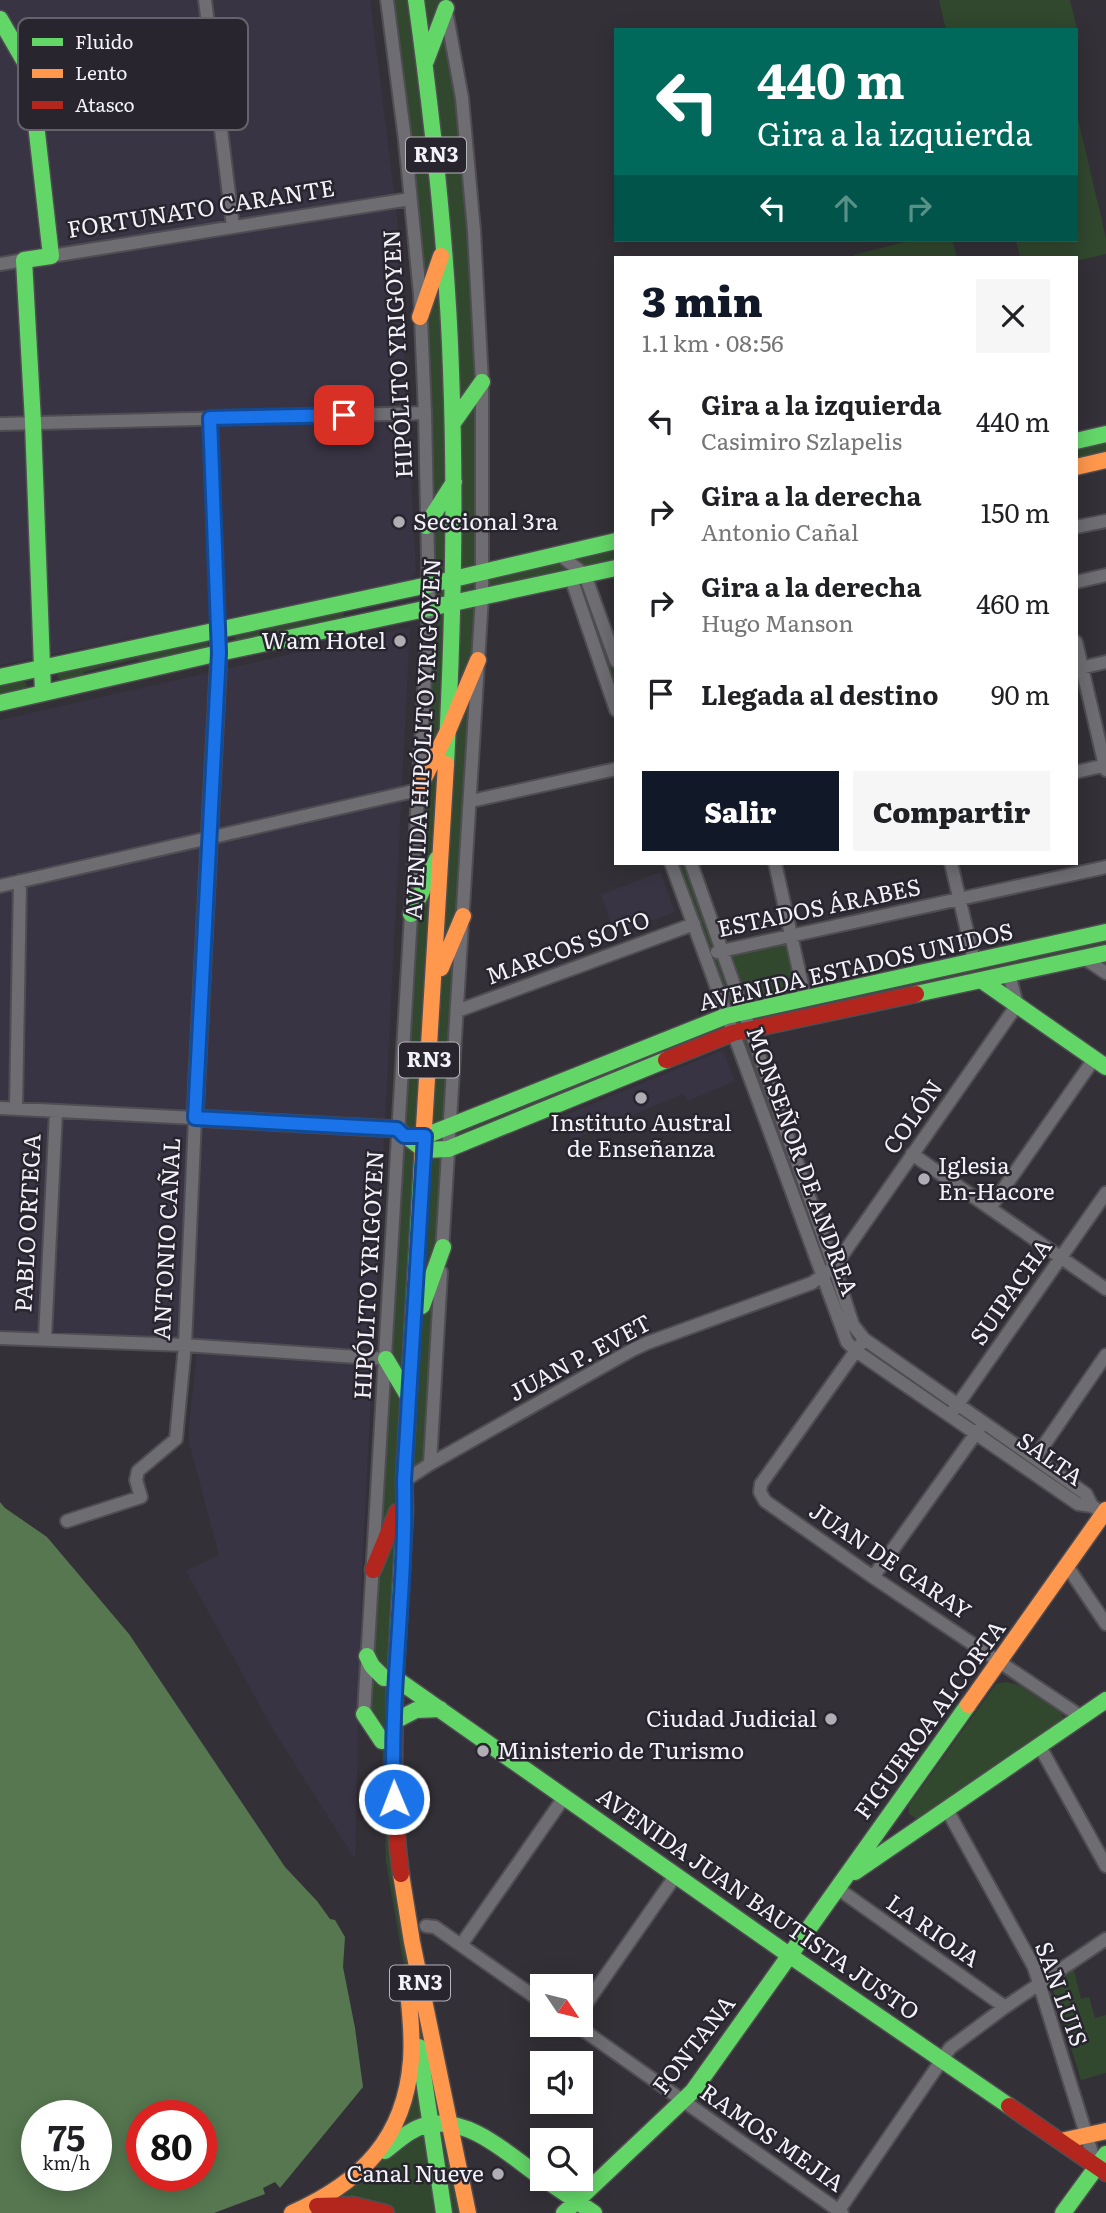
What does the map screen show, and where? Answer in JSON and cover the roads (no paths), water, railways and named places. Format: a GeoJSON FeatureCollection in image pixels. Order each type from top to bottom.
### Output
{"type":"FeatureCollection","features":[{"type":"Feature","properties":{"kind":"main road","name":"AVENIDA HIPÓLITO YRIGOYEN"},"geometry":{"type":"LineString","coordinates":[[408,1990],[386,1862],[382,1741],[405,1509],[411,1335],[448,731],[454,482],[444,246],[416,0]]}},
{"type":"Feature","properties":{"kind":"main road"},"geometry":{"type":"LineString","coordinates":[[425,64],[445,4]]}},
{"type":"Feature","properties":{"kind":"main road"},"geometry":{"type":"LineString","coordinates":[[0,19],[18,50]]}},
{"type":"Feature","properties":{"kind":"main road"},"geometry":{"type":"LineString","coordinates":[[37,130],[51,256]]}},
{"type":"Feature","properties":{"kind":"main road"},"geometry":{"type":"LineString","coordinates":[[420,317],[444,246]]}},
{"type":"Feature","properties":{"kind":"main road","name":"FORTUNATO CARANTE"},"geometry":{"type":"LineString","coordinates":[[24,260],[51,256]]}},
{"type":"Feature","properties":{"kind":"main road"},"geometry":{"type":"LineString","coordinates":[[24,260],[43,693]]}},
{"type":"Feature","properties":{"kind":"main road"},"geometry":{"type":"LineString","coordinates":[[453,423],[482,382]]}},
{"type":"Feature","properties":{"kind":"main road"},"geometry":{"type":"LineString","coordinates":[[1078,441],[1106,434]]}},
{"type":"Feature","properties":{"kind":"main road"},"geometry":{"type":"LineString","coordinates":[[1078,467],[1106,460]]}},
{"type":"Feature","properties":{"kind":"main road"},"geometry":{"type":"LineString","coordinates":[[426,526],[454,482]]}},
{"type":"Feature","properties":{"kind":"main road"},"geometry":{"type":"LineString","coordinates":[[0,677],[481,573],[614,541]]}},
{"type":"Feature","properties":{"kind":"main road"},"geometry":{"type":"LineString","coordinates":[[0,703],[350,624],[614,568]]}},
{"type":"Feature","properties":{"kind":"main road","name":"ANTONIO CAÑAL"},"geometry":{"type":"LineString","coordinates":[[195,1118],[219,653],[218,628]]}},
{"type":"Feature","properties":{"kind":"main road"},"geometry":{"type":"LineString","coordinates":[[418,790],[448,731],[478,660]]}},
{"type":"Feature","properties":{"kind":"main road"},"geometry":{"type":"LineString","coordinates":[[411,914],[441,849]]}},
{"type":"Feature","properties":{"kind":"main road"},"geometry":{"type":"LineString","coordinates":[[434,984],[463,916]]}},
{"type":"Feature","properties":{"kind":"main road","name":"AVENIDA ESTADOS UNIDOS"},"geometry":{"type":"LineString","coordinates":[[424,1143],[450,1125],[726,1016],[1106,932]]}},
{"type":"Feature","properties":{"kind":"main road","name":"AVENIDA ESTADOS UNIDOS"},"geometry":{"type":"LineString","coordinates":[[424,1143],[448,1149],[733,1033],[1106,953]]}},
{"type":"Feature","properties":{"kind":"main road"},"geometry":{"type":"LineString","coordinates":[[981,980],[1100,1063]]}},
{"type":"Feature","properties":{"kind":"main road"},"geometry":{"type":"LineString","coordinates":[[195,1118],[401,1132],[424,1143]]}},
{"type":"Feature","properties":{"kind":"main road"},"geometry":{"type":"LineString","coordinates":[[411,1335],[443,1247]]}},
{"type":"Feature","properties":{"kind":"main road"},"geometry":{"type":"LineString","coordinates":[[386,1359],[408,1396]]}},
{"type":"Feature","properties":{"kind":"main road","name":"AVENIDA HIPÓLITO YRIGOYEN"},"geometry":{"type":"LineString","coordinates":[[404,1481],[397,1512],[389,1678],[395,1721],[393,1779],[396,1840],[412,1942],[468,2213]]}},
{"type":"Feature","properties":{"kind":"main road","name":"FIGUEROA ALCORTA"},"geometry":{"type":"LineString","coordinates":[[789,1955],[1000,1662],[1102,1511]]}},
{"type":"Feature","properties":{"kind":"main road"},"geometry":{"type":"LineString","coordinates":[[373,1570],[397,1512]]}},
{"type":"Feature","properties":{"kind":"main road","name":"AVENIDA JUAN BAUTISTA JUSTO"},"geometry":{"type":"LineString","coordinates":[[367,1656],[372,1666],[440,1709],[789,1955],[1061,2141],[1103,2164]]}},
{"type":"Feature","properties":{"kind":"main road"},"geometry":{"type":"LineString","coordinates":[[839,1885],[946,1808],[1106,1700]]}},
{"type":"Feature","properties":{"kind":"main road"},"geometry":{"type":"LineString","coordinates":[[395,1721],[416,1709],[440,1709]]}},
{"type":"Feature","properties":{"kind":"main road"},"geometry":{"type":"LineString","coordinates":[[364,1714],[382,1741]]}},
{"type":"Feature","properties":{"kind":"main road"},"geometry":{"type":"LineString","coordinates":[[897,1804],[900,1818],[912,1824],[923,1824]]}},
{"type":"Feature","properties":{"kind":"main road"},"geometry":{"type":"LineString","coordinates":[[412,1942],[419,1931],[426,1927]]}},
{"type":"Feature","properties":{"kind":"main road","name":"FONTANA"},"geometry":{"type":"LineString","coordinates":[[564,2213],[693,2091],[789,1955]]}},
{"type":"Feature","properties":{"kind":"main road"},"geometry":{"type":"LineString","coordinates":[[408,1990],[444,2213]]}},
{"type":"Feature","properties":{"kind":"main road","name":"RN3"},"geometry":{"type":"LineString","coordinates":[[296,2211],[344,2187],[380,2150],[389,2136],[403,2104],[410,2071],[408,1990]]}},
{"type":"Feature","properties":{"kind":"main road"},"geometry":{"type":"LineString","coordinates":[[344,2187],[366,2170],[398,2138],[414,2128],[430,2123],[449,2124],[471,2131],[530,2170]]}},
{"type":"Feature","properties":{"kind":"main road"},"geometry":{"type":"LineString","coordinates":[[1061,2141],[1106,2131]]}},
{"type":"Feature","properties":{"kind":"main road"},"geometry":{"type":"LineString","coordinates":[[1063,2213],[1103,2164]]}},
{"type":"Feature","properties":{"kind":"main road"},"geometry":{"type":"LineString","coordinates":[[562,2191],[594,2213]]}},
{"type":"Feature","properties":{"kind":"main road"},"geometry":{"type":"LineString","coordinates":[[296,2211],[340,2204],[386,2213]]}},
{"type":"Feature","properties":{"kind":"street"},"geometry":{"type":"LineString","coordinates":[[205,0],[207,18]]}},
{"type":"Feature","properties":{"kind":"street","name":"HIPÓLITO YRIGOYEN"},"geometry":{"type":"LineString","coordinates":[[364,1714],[401,1132],[429,608],[420,294],[387,0]]}},
{"type":"Feature","properties":{"kind":"street"},"geometry":{"type":"LineString","coordinates":[[430,1464],[482,597],[482,382],[474,231],[462,98],[445,4]]}},
{"type":"Feature","properties":{"kind":"street"},"geometry":{"type":"LineString","coordinates":[[221,130],[233,227]]}},
{"type":"Feature","properties":{"kind":"street","name":"FORTUNATO CARANTE"},"geometry":{"type":"LineString","coordinates":[[51,256],[410,199]]}},
{"type":"Feature","properties":{"kind":"street","name":"FORTUNATO CARANTE"},"geometry":{"type":"LineString","coordinates":[[0,264],[24,260]]}},
{"type":"Feature","properties":{"kind":"street"},"geometry":{"type":"LineString","coordinates":[[0,424],[425,412]]}},
{"type":"Feature","properties":{"kind":"street","name":"ANTONIO CAÑAL"},"geometry":{"type":"LineString","coordinates":[[210,418],[218,628]]}},
{"type":"Feature","properties":{"kind":"street"},"geometry":{"type":"LineString","coordinates":[[1078,527],[1106,521]]}},
{"type":"Feature","properties":{"kind":"street"},"geometry":{"type":"LineString","coordinates":[[559,554],[578,576],[614,657]]}},
{"type":"Feature","properties":{"kind":"street"},"geometry":{"type":"LineString","coordinates":[[1078,582],[1106,575]]}},
{"type":"Feature","properties":{"kind":"street"},"geometry":{"type":"LineString","coordinates":[[578,576],[614,703]]}},
{"type":"Feature","properties":{"kind":"street"},"geometry":{"type":"LineString","coordinates":[[346,602],[350,624]]}},
{"type":"Feature","properties":{"kind":"street"},"geometry":{"type":"LineString","coordinates":[[1078,772],[1106,767],[1079,668],[1106,662]]}},
{"type":"Feature","properties":{"kind":"street"},"geometry":{"type":"LineString","coordinates":[[471,801],[614,769]]}},
{"type":"Feature","properties":{"kind":"street"},"geometry":{"type":"LineString","coordinates":[[0,886],[418,790]]}},
{"type":"Feature","properties":{"kind":"street","name":"MONSEÑOR DE ANDREA"},"geometry":{"type":"LineString","coordinates":[[672,865],[847,1342],[860,1345]]}},
{"type":"Feature","properties":{"kind":"street","name":"MONSEÑOR DE ANDREA"},"geometry":{"type":"LineString","coordinates":[[692,865],[860,1345]]}},
{"type":"Feature","properties":{"kind":"street"},"geometry":{"type":"LineString","coordinates":[[775,865],[805,998]]}},
{"type":"Feature","properties":{"kind":"street"},"geometry":{"type":"LineString","coordinates":[[951,865],[974,961]]}},
{"type":"Feature","properties":{"kind":"street","name":"ESTADOS ÁRABES"},"geometry":{"type":"LineString","coordinates":[[705,954],[1106,867]]}},
{"type":"Feature","properties":{"kind":"street","name":"PABLO ORTEGA"},"geometry":{"type":"LineString","coordinates":[[16,1108],[20,881]]}},
{"type":"Feature","properties":{"kind":"street","name":"MARCOS SOTO"},"geometry":{"type":"LineString","coordinates":[[457,1011],[694,924]]}},
{"type":"Feature","properties":{"kind":"street"},"geometry":{"type":"LineString","coordinates":[[1084,958],[1106,973]]}},
{"type":"Feature","properties":{"kind":"street"},"geometry":{"type":"LineString","coordinates":[[1009,974],[1017,1004]]}},
{"type":"Feature","properties":{"kind":"street","name":"COLÓN"},"geometry":{"type":"LineString","coordinates":[[822,1276],[834,1267],[1017,1004]]}},
{"type":"Feature","properties":{"kind":"street"},"geometry":{"type":"LineString","coordinates":[[990,1208],[1100,1063]]}},
{"type":"Feature","properties":{"kind":"street"},"geometry":{"type":"LineString","coordinates":[[0,1108],[195,1118]]}},
{"type":"Feature","properties":{"kind":"street","name":"PABLO ORTEGA"},"geometry":{"type":"LineString","coordinates":[[45,1338],[56,1111]]}},
{"type":"Feature","properties":{"kind":"street","name":"ANTONIO CAÑAL"},"geometry":{"type":"LineString","coordinates":[[67,1521],[141,1497],[136,1480],[138,1471],[176,1439],[185,1345],[195,1118]]}},
{"type":"Feature","properties":{"kind":"street"},"geometry":{"type":"LineString","coordinates":[[912,1154],[1106,1289]]}},
{"type":"Feature","properties":{"kind":"street","name":"SUIPACHA"},"geometry":{"type":"LineString","coordinates":[[950,1416],[1106,1193]]}},
{"type":"Feature","properties":{"kind":"street","name":"JUAN P. EVET"},"geometry":{"type":"LineString","coordinates":[[404,1481],[646,1343],[812,1283],[822,1276]]}},
{"type":"Feature","properties":{"kind":"street"},"geometry":{"type":"LineString","coordinates":[[0,1338],[185,1345],[386,1359]]}},
{"type":"Feature","properties":{"kind":"street","name":"SALTA"},"geometry":{"type":"LineString","coordinates":[[860,1345],[958,1404],[1086,1494],[1102,1511]]}},
{"type":"Feature","properties":{"kind":"street","name":"SALTA"},"geometry":{"type":"LineString","coordinates":[[860,1345],[976,1434],[1079,1504],[1102,1511]]}},
{"type":"Feature","properties":{"kind":"street","name":"JUAN DE GARAY"},"geometry":{"type":"LineString","coordinates":[[860,1345],[761,1485],[760,1492],[765,1501],[1080,1716]]}},
{"type":"Feature","properties":{"kind":"street"},"geometry":{"type":"LineString","coordinates":[[1035,1458],[1106,1355]]}},
{"type":"Feature","properties":{"kind":"street"},"geometry":{"type":"LineString","coordinates":[[873,1577],[984,1423]]}},
{"type":"Feature","properties":{"kind":"street"},"geometry":{"type":"LineString","coordinates":[[1067,1566],[1106,1624]]}},
{"type":"Feature","properties":{"kind":"street"},"geometry":{"type":"LineString","coordinates":[[1039,1745],[1106,1866]]}},
{"type":"Feature","properties":{"kind":"street"},"geometry":{"type":"LineString","coordinates":[[461,1945],[565,1796]]}},
{"type":"Feature","properties":{"kind":"street","name":"SAN LUIS"},"geometry":{"type":"LineString","coordinates":[[946,1808],[1034,1967],[1086,2136],[1103,2164]]}},
{"type":"Feature","properties":{"kind":"street"},"geometry":{"type":"LineString","coordinates":[[593,1994],[676,1875]]}},
{"type":"Feature","properties":{"kind":"street","name":"LA RIOJA"},"geometry":{"type":"LineString","coordinates":[[839,1885],[1005,2007]]}},
{"type":"Feature","properties":{"kind":"street"},"geometry":{"type":"LineString","coordinates":[[426,1927],[435,1927],[530,1994]]}},
{"type":"Feature","properties":{"kind":"street"},"geometry":{"type":"LineString","coordinates":[[839,2212],[950,2048],[1005,2007],[1106,1939]]}},
{"type":"Feature","properties":{"kind":"street","name":"RAMOS MEJIA"},"geometry":{"type":"LineString","coordinates":[[593,2037],[839,2212]]}},
{"type":"Feature","properties":{"kind":"place","name":"Seccional 3ra"},"geometry":{"type":"Point","coordinates":[399,522]}},
{"type":"Feature","properties":{"kind":"place","name":"Wam Hotel"},"geometry":{"type":"Point","coordinates":[400,641]}},
{"type":"Feature","properties":{"kind":"place","name":"Instituto Austral de Enseñanza"},"geometry":{"type":"Point","coordinates":[641,1098]}},
{"type":"Feature","properties":{"kind":"place","name":"Iglesia En-Hacore"},"geometry":{"type":"Point","coordinates":[924,1179]}},
{"type":"Feature","properties":{"kind":"place","name":"Ciudad Judicial"},"geometry":{"type":"Point","coordinates":[831,1719]}},
{"type":"Feature","properties":{"kind":"place","name":"Ministerio de Turismo"},"geometry":{"type":"Point","coordinates":[483,1751]}},
{"type":"Feature","properties":{"kind":"place","name":"Canal Nueve"},"geometry":{"type":"Point","coordinates":[498,2174]}}]}
